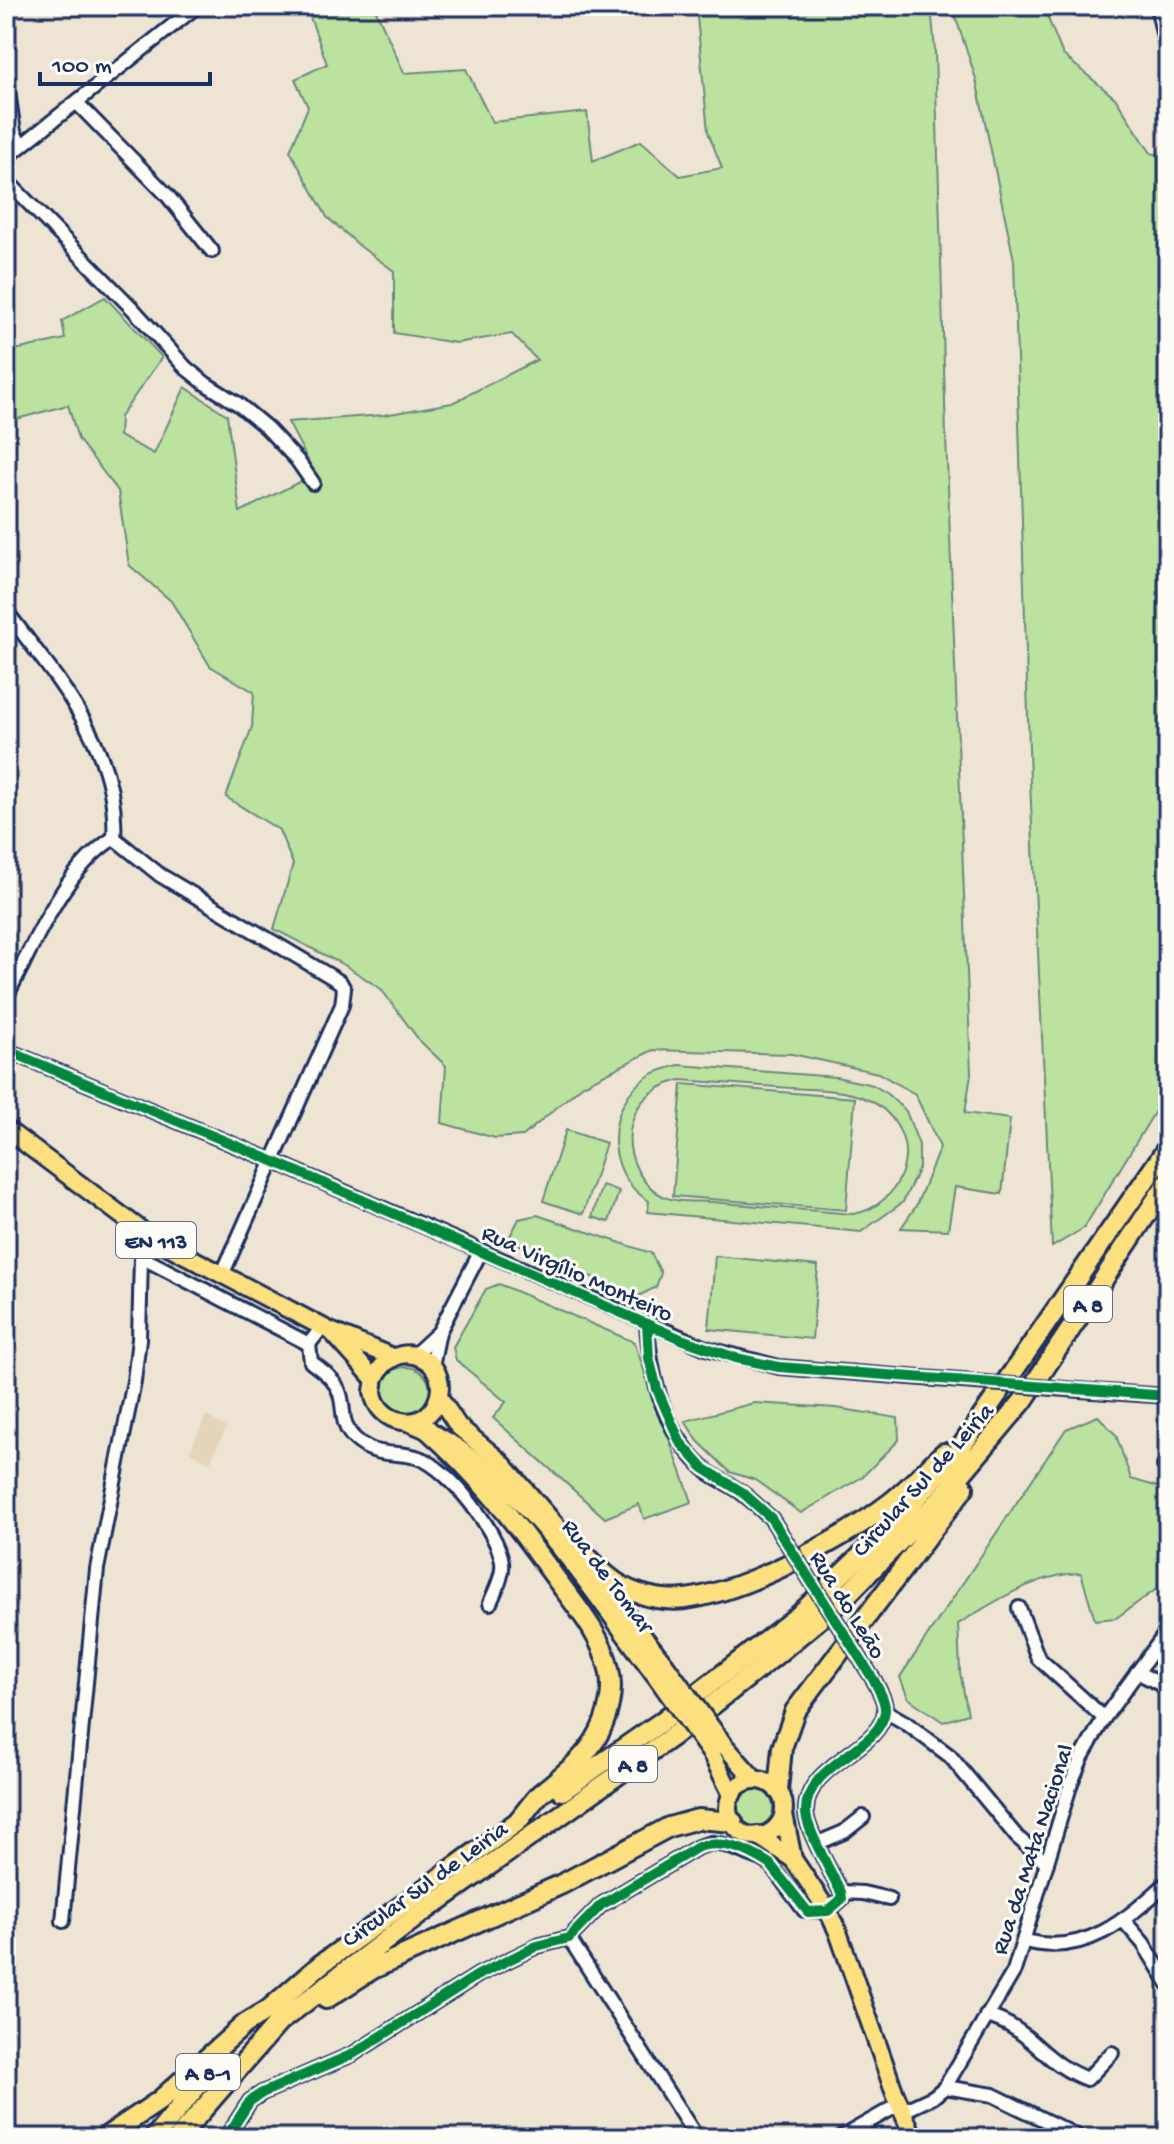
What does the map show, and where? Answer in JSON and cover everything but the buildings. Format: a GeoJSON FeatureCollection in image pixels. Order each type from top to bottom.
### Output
{"type":"FeatureCollection","features":[{"type":"Feature","properties":{"kind":"highway","name":"Circular Sul de Leiria"},"geometry":{"type":"LineString","coordinates":[[517,1822],[672,1714],[799,1615],[919,1497],[989,1409],[1168,1147]]}},
{"type":"Feature","properties":{"kind":"highway","name":"Circular Sul de Leiria"},"geometry":{"type":"LineString","coordinates":[[233,2073],[279,2022],[334,1979],[506,1852],[673,1736],[841,1601],[904,1539],[1005,1423],[1049,1364],[1168,1182]]}},
{"type":"Feature","properties":{"kind":"highway"},"geometry":{"type":"LineString","coordinates":[[566,1535],[605,1574],[634,1593],[676,1600],[708,1594],[778,1568],[839,1538],[867,1520],[892,1501],[989,1409]]}},
{"type":"Feature","properties":{"kind":"highway"},"geometry":{"type":"LineString","coordinates":[[778,1790],[782,1748],[795,1711],[1000,1440],[1005,1423]]}},
{"type":"Feature","properties":{"kind":"highway"},"geometry":{"type":"LineString","coordinates":[[417,1425],[464,1461],[518,1527],[579,1610],[602,1648],[609,1668],[609,1707],[597,1738],[577,1765],[538,1795],[517,1822]]}},
{"type":"Feature","properties":{"kind":"highway"},"geometry":{"type":"LineString","coordinates":[[233,2073],[330,1996],[373,1969],[562,1884],[669,1827],[698,1819],[733,1822]]}},
{"type":"Feature","properties":{"kind":"highway","name":"A 8"},"geometry":{"type":"LineString","coordinates":[[268,2010],[320,1965],[517,1822]]}},
{"type":"Feature","properties":{"kind":"highway"},"geometry":{"type":"LineString","coordinates":[[104,2138],[159,2101],[245,2024],[268,2010]]}},
{"type":"Feature","properties":{"kind":"highway","name":"A 8-1"},"geometry":{"type":"LineString","coordinates":[[154,2138],[193,2090],[268,2010]]}},
{"type":"Feature","properties":{"kind":"highway","name":"A 8-1"},"geometry":{"type":"LineString","coordinates":[[178,2138],[233,2073]]}},
{"type":"Feature","properties":{"kind":"main road","name":"Rua de Tomar"},"geometry":{"type":"LineString","coordinates":[[6,1129],[149,1236],[326,1328],[392,1357],[414,1355]]}},
{"type":"Feature","properties":{"kind":"main road","name":"Rua de Tomar"},"geometry":{"type":"LineString","coordinates":[[326,1328],[374,1380],[373,1390],[381,1410],[388,1417],[417,1425],[451,1441],[471,1456],[544,1528],[659,1668]]}},
{"type":"Feature","properties":{"kind":"main road"},"geometry":{"type":"LineString","coordinates":[[414,1355],[432,1366]]}},
{"type":"Feature","properties":{"kind":"main road"},"geometry":{"type":"LineString","coordinates":[[374,1380],[384,1363],[392,1357]]}},
{"type":"Feature","properties":{"kind":"main road","name":"Rua de Tomar"},"geometry":{"type":"LineString","coordinates":[[432,1366],[440,1381],[439,1397],[458,1426],[501,1462],[566,1535],[718,1750],[755,1780],[771,1784],[778,1790]]}},
{"type":"Feature","properties":{"kind":"main road"},"geometry":{"type":"LineString","coordinates":[[417,1425],[439,1397]]}},
{"type":"Feature","properties":{"kind":"main road","name":"Rua de Tomar"},"geometry":{"type":"LineString","coordinates":[[718,1750],[732,1795],[729,1811],[733,1822]]}},
{"type":"Feature","properties":{"kind":"main road"},"geometry":{"type":"LineString","coordinates":[[732,1795],[741,1784],[755,1780]]}},
{"type":"Feature","properties":{"kind":"main road"},"geometry":{"type":"LineString","coordinates":[[778,1790],[782,1797],[793,1859]]}},
{"type":"Feature","properties":{"kind":"main road"},"geometry":{"type":"LineString","coordinates":[[757,1835],[777,1827],[784,1814]]}},
{"type":"Feature","properties":{"kind":"main road"},"geometry":{"type":"LineString","coordinates":[[733,1822],[739,1829],[757,1835],[793,1859],[828,1911],[914,2138]]}},
{"type":"Feature","properties":{"kind":"street"},"geometry":{"type":"LineString","coordinates":[[6,158],[197,6]]}},
{"type":"Feature","properties":{"kind":"street"},"geometry":{"type":"LineString","coordinates":[[1157,6],[1168,55]]}},
{"type":"Feature","properties":{"kind":"street"},"geometry":{"type":"LineString","coordinates":[[6,78],[14,132],[21,146]]}},
{"type":"Feature","properties":{"kind":"street"},"geometry":{"type":"LineString","coordinates":[[77,103],[167,195],[212,251]]}},
{"type":"Feature","properties":{"kind":"street"},"geometry":{"type":"LineString","coordinates":[[6,180],[133,309],[186,368],[267,428],[297,460],[313,483]]}},
{"type":"Feature","properties":{"kind":"street"},"geometry":{"type":"LineString","coordinates":[[6,611],[72,699],[90,731],[108,783],[114,812],[114,838]]}},
{"type":"Feature","properties":{"kind":"street"},"geometry":{"type":"LineString","coordinates":[[6,997],[76,870],[98,848],[114,838]]}},
{"type":"Feature","properties":{"kind":"street"},"geometry":{"type":"LineString","coordinates":[[114,838],[160,875],[332,977],[344,989],[342,1005],[222,1275]]}},
{"type":"Feature","properties":{"kind":"street","name":"Rua Virgílio Monteiro"},"geometry":{"type":"LineString","coordinates":[[6,1050],[273,1161],[706,1348],[765,1365],[1168,1396]]}},
{"type":"Feature","properties":{"kind":"street"},"geometry":{"type":"LineString","coordinates":[[63,1921],[97,1569],[134,1381],[139,1339],[141,1257],[149,1236]]}},
{"type":"Feature","properties":{"kind":"street"},"geometry":{"type":"LineString","coordinates":[[432,1366],[439,1332],[481,1251]]}},
{"type":"Feature","properties":{"kind":"street"},"geometry":{"type":"LineString","coordinates":[[141,1257],[309,1344]]}},
{"type":"Feature","properties":{"kind":"street","name":"Rua do Leão"},"geometry":{"type":"LineString","coordinates":[[647,1324],[649,1358],[657,1389],[680,1442],[703,1468],[742,1492],[771,1518],[875,1682],[885,1711]]}},
{"type":"Feature","properties":{"kind":"street"},"geometry":{"type":"LineString","coordinates":[[309,1344],[326,1328]]}},
{"type":"Feature","properties":{"kind":"street"},"geometry":{"type":"LineString","coordinates":[[414,1355],[439,1332]]}},
{"type":"Feature","properties":{"kind":"street"},"geometry":{"type":"LineString","coordinates":[[309,1344],[311,1362],[327,1374],[340,1393],[342,1416],[355,1439],[379,1453],[416,1457],[428,1462],[440,1470],[468,1501],[491,1536],[502,1563],[490,1603]]}},
{"type":"Feature","properties":{"kind":"street"},"geometry":{"type":"LineString","coordinates":[[1019,1608],[1038,1658],[1104,1718]]}},
{"type":"Feature","properties":{"kind":"street","name":"Rua da Mata Nacional"},"geometry":{"type":"LineString","coordinates":[[840,2138],[901,2107],[933,2097],[945,2087],[1011,1977],[1025,1941],[1076,1770],[1104,1718],[1168,1630]]}},
{"type":"Feature","properties":{"kind":"street"},"geometry":{"type":"LineString","coordinates":[[1137,1672],[1168,1688]]}},
{"type":"Feature","properties":{"kind":"street"},"geometry":{"type":"LineString","coordinates":[[226,2138],[250,2101],[262,2093],[353,2054],[478,1975],[537,1946],[569,1938],[601,1905],[687,1851],[712,1843],[747,1852],[770,1864],[804,1910],[828,1911],[842,1899],[807,1820],[812,1787],[876,1729],[885,1711],[950,1756],[1017,1837],[1047,1863]]}},
{"type":"Feature","properties":{"kind":"street"},"geometry":{"type":"LineString","coordinates":[[818,1843],[844,1832],[863,1817]]}},
{"type":"Feature","properties":{"kind":"street"},"geometry":{"type":"LineString","coordinates":[[1025,1941],[1062,1946],[1091,1938],[1124,1921],[1168,1882]]}},
{"type":"Feature","properties":{"kind":"street"},"geometry":{"type":"LineString","coordinates":[[841,1892],[889,1899]]}},
{"type":"Feature","properties":{"kind":"street"},"geometry":{"type":"LineString","coordinates":[[1124,1921],[1143,1943],[1168,1983]]}},
{"type":"Feature","properties":{"kind":"street"},"geometry":{"type":"LineString","coordinates":[[569,1938],[697,2138]]}},
{"type":"Feature","properties":{"kind":"street"},"geometry":{"type":"LineString","coordinates":[[986,2016],[1019,2029],[1055,2063],[1087,2079],[1112,2053]]}},
{"type":"Feature","properties":{"kind":"street"},"geometry":{"type":"LineString","coordinates":[[945,2087],[993,2095],[1081,2138]]}},
{"type":"Feature","properties":{"kind":"shaded area"},"geometry":{"type":"Polygon","coordinates":[[[206,1415],[226,1428],[210,1462],[190,1452],[206,1415]]]}},
{"type":"Feature","properties":{"kind":"green space"},"geometry":{"type":"Polygon","coordinates":[[[306,6],[374,6],[404,73],[466,69],[492,122],[587,112],[593,161],[641,141],[680,176],[722,168],[708,132],[696,6],[931,6],[971,1074],[965,1113],[1010,1119],[1002,1194],[955,1187],[948,1230],[901,1228],[916,1206],[940,1147],[915,1094],[878,1073],[792,1054],[653,1050],[583,1085],[523,1136],[495,1138],[442,1123],[446,1066],[419,1040],[381,989],[346,966],[274,929],[293,864],[279,830],[226,797],[252,727],[254,692],[210,666],[171,601],[129,565],[118,491],[78,439],[68,405],[6,422],[6,352],[65,339],[62,321],[105,297],[162,357],[120,417],[119,436],[154,454],[185,387],[227,415],[240,512],[315,474],[288,422],[384,415],[452,403],[537,360],[512,334],[456,343],[394,333],[394,271],[327,217],[290,151],[308,107],[295,79],[327,64],[306,6]]]}},
{"type":"Feature","properties":{"kind":"green space"},"geometry":{"type":"Polygon","coordinates":[[[955,6],[1043,6],[1063,55],[1115,98],[1151,153],[1168,157],[1168,1090],[1084,1228],[1052,1247],[1030,782],[1014,260],[976,79],[953,9],[955,6]]]}},
{"type":"Feature","properties":{"kind":"green space"},"geometry":{"type":"Polygon","coordinates":[[[679,1065],[836,1077],[873,1085],[906,1111],[919,1145],[919,1168],[903,1202],[861,1232],[648,1212],[649,1201],[634,1189],[623,1174],[617,1157],[617,1120],[635,1087],[660,1070],[679,1065]],[[681,1080],[664,1085],[644,1099],[635,1114],[630,1132],[631,1154],[640,1174],[663,1196],[680,1201],[853,1214],[877,1205],[899,1180],[905,1149],[898,1128],[884,1110],[864,1098],[828,1090],[681,1080]]]}},
{"type":"Feature","properties":{"kind":"green space"},"geometry":{"type":"Polygon","coordinates":[[[682,1084],[855,1098],[846,1210],[673,1196],[682,1084]]]}},
{"type":"Feature","properties":{"kind":"green space"},"geometry":{"type":"Polygon","coordinates":[[[566,1130],[606,1143],[583,1214],[543,1201],[566,1130]]]}},
{"type":"Feature","properties":{"kind":"green space"},"geometry":{"type":"Polygon","coordinates":[[[602,1185],[619,1191],[609,1222],[592,1217],[602,1185]]]}},
{"type":"Feature","properties":{"kind":"green space"},"geometry":{"type":"Polygon","coordinates":[[[537,1215],[651,1253],[661,1273],[656,1287],[637,1297],[508,1240],[519,1219],[537,1215]]]}},
{"type":"Feature","properties":{"kind":"green space"},"geometry":{"type":"Polygon","coordinates":[[[715,1256],[818,1266],[812,1339],[709,1329],[715,1256]]]}},
{"type":"Feature","properties":{"kind":"green space"},"geometry":{"type":"Polygon","coordinates":[[[499,1284],[634,1342],[692,1502],[644,1519],[639,1504],[605,1518],[493,1418],[506,1402],[456,1360],[453,1347],[486,1289],[499,1284]]]}},
{"type":"Feature","properties":{"kind":"green space"},"geometry":{"type":"Polygon","coordinates":[[[406,1367],[423,1374],[430,1391],[423,1408],[406,1415],[389,1408],[382,1391],[389,1374],[406,1367]]]}},
{"type":"Feature","properties":{"kind":"green space"},"geometry":{"type":"Polygon","coordinates":[[[754,1403],[836,1408],[898,1418],[899,1440],[862,1477],[801,1513],[755,1480],[730,1472],[698,1441],[685,1421],[754,1403]]]}},
{"type":"Feature","properties":{"kind":"green space"},"geometry":{"type":"Polygon","coordinates":[[[1098,1416],[1116,1435],[1131,1479],[1168,1490],[1168,1529],[1159,1556],[1161,1586],[1116,1618],[1095,1620],[1081,1573],[1048,1578],[1017,1590],[958,1624],[960,1672],[968,1714],[943,1722],[908,1698],[900,1677],[1066,1429],[1098,1416]]]}},
{"type":"Feature","properties":{"kind":"green space"},"geometry":{"type":"Polygon","coordinates":[[[755,1790],[768,1795],[773,1808],[768,1821],[755,1826],[742,1821],[737,1808],[742,1795],[755,1790]]]}},
{"type":"Feature","properties":{"kind":"cycle path"},"geometry":{"type":"LineString","coordinates":[[6,1050],[273,1161],[681,1339],[736,1358],[779,1367],[1168,1396]]}},
{"type":"Feature","properties":{"kind":"cycle path"},"geometry":{"type":"LineString","coordinates":[[226,2138],[250,2101],[262,2093],[353,2054],[478,1975],[537,1946],[569,1938],[601,1905],[698,1847],[726,1845],[762,1859],[770,1864],[808,1912],[828,1911],[842,1899],[807,1820],[809,1795],[829,1769],[870,1737],[880,1725],[885,1711],[883,1700],[875,1682],[771,1518],[742,1492],[703,1468],[680,1442],[657,1389],[649,1358],[647,1324]]}}]}
